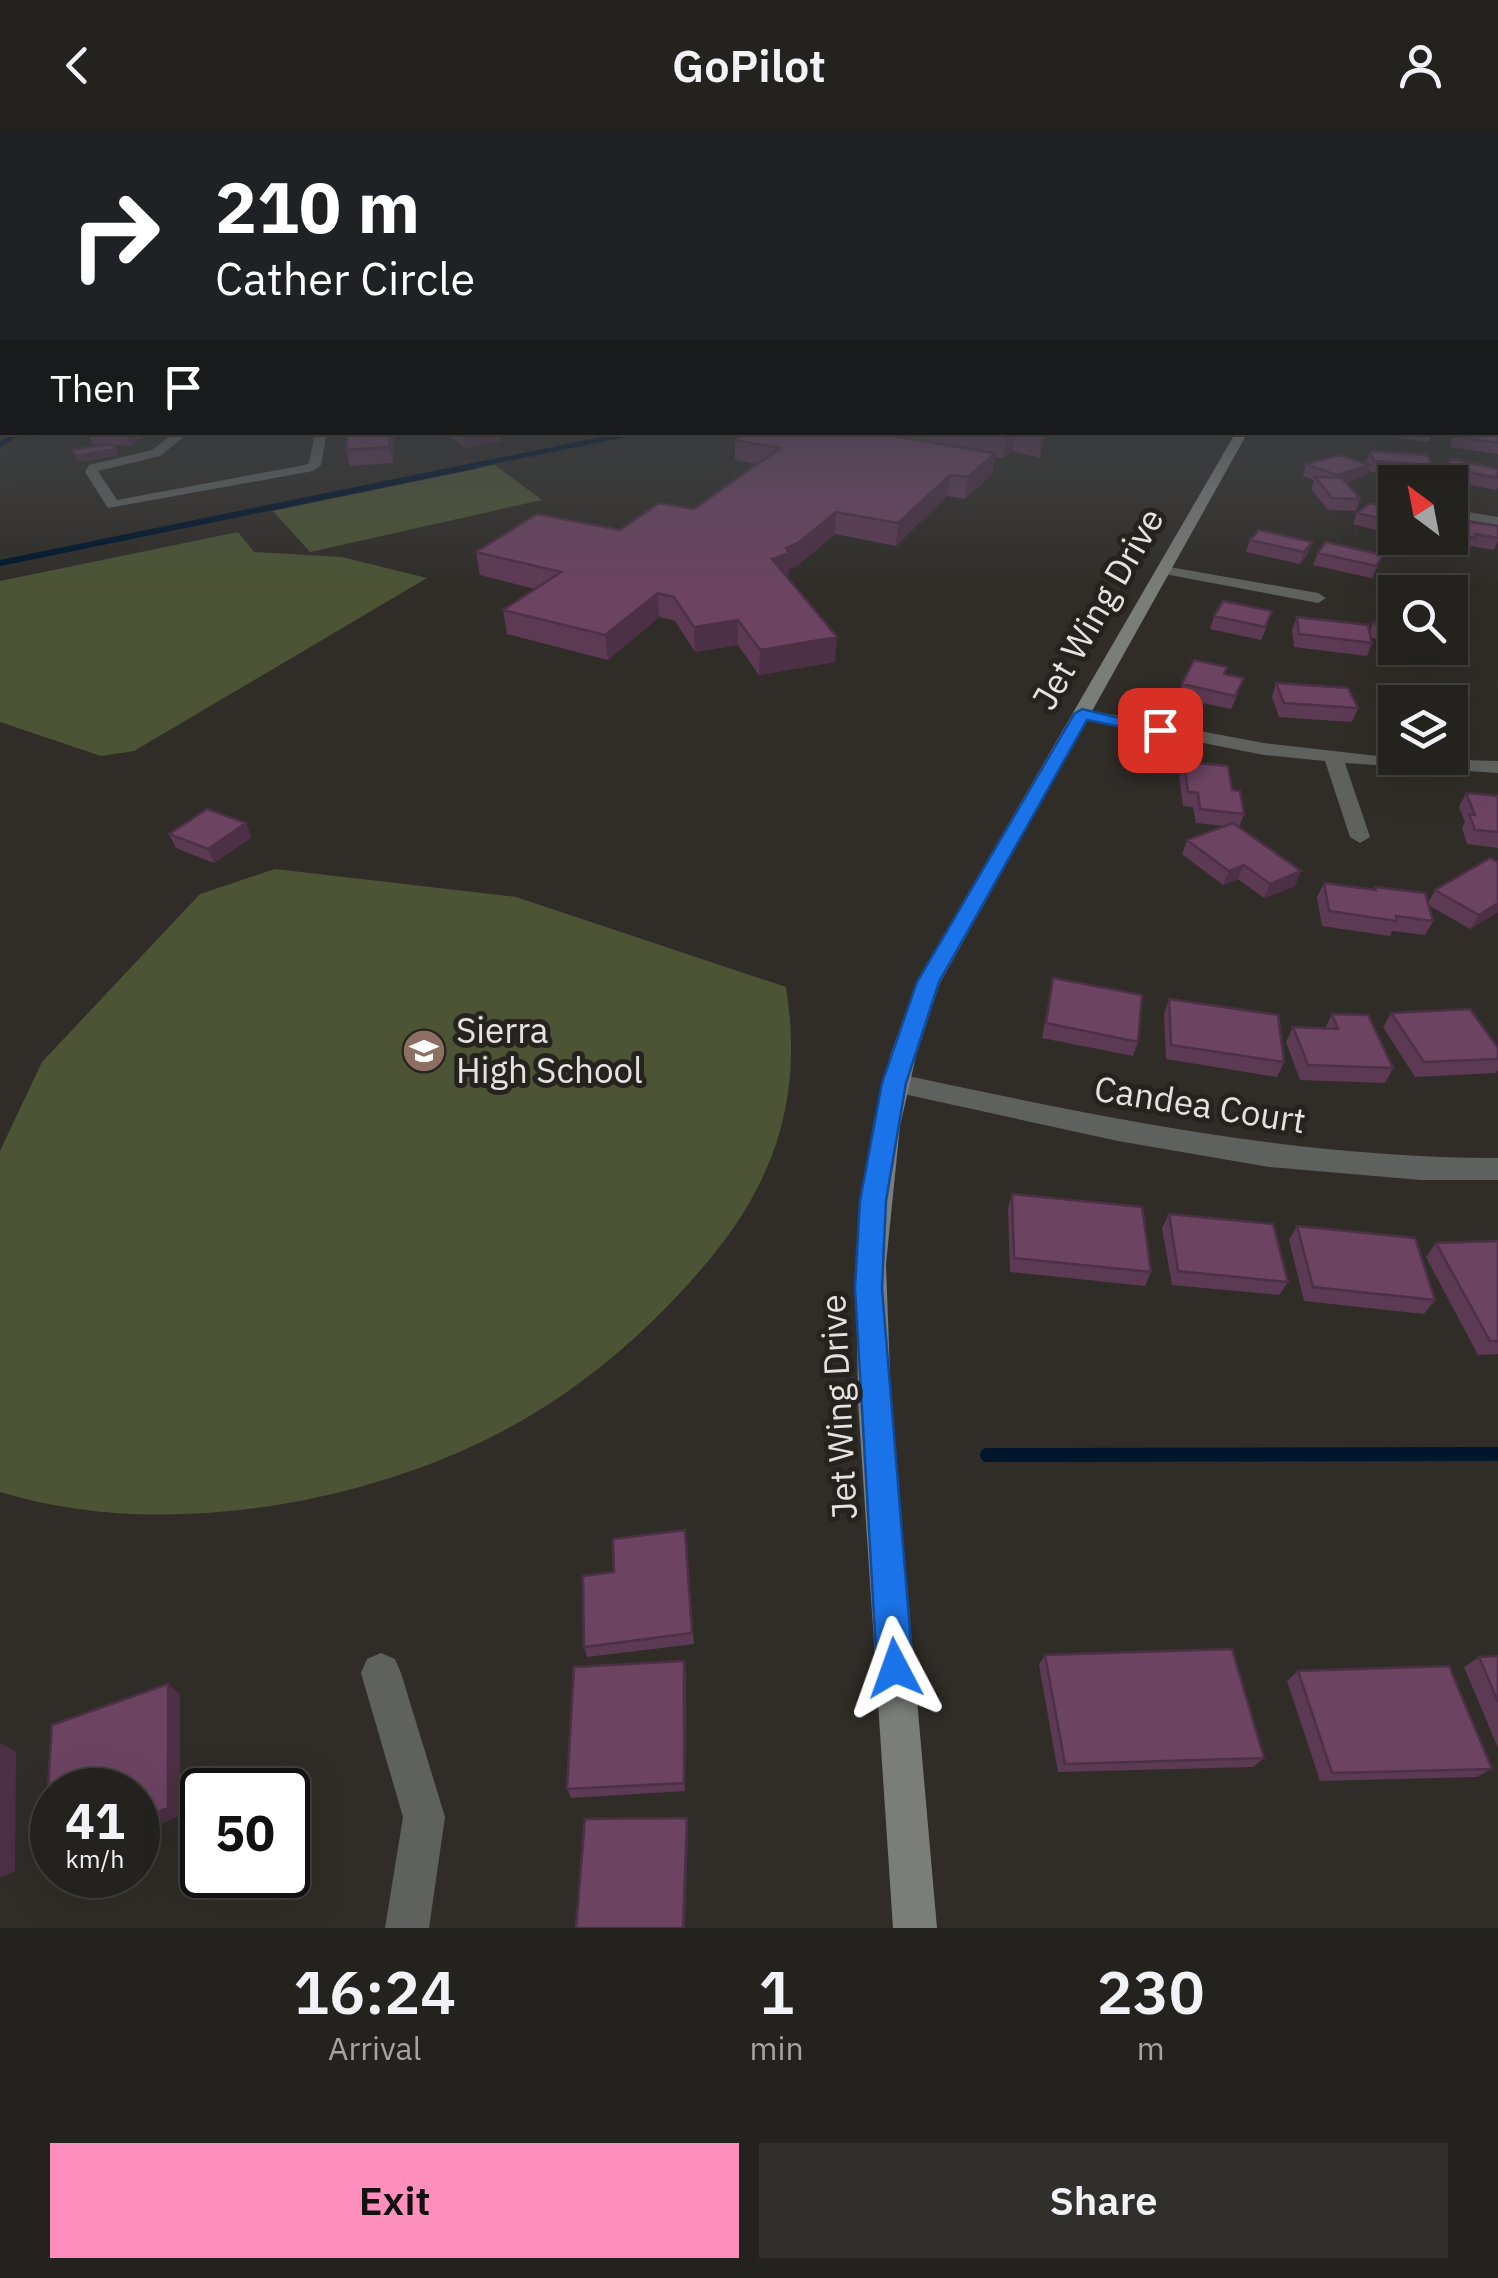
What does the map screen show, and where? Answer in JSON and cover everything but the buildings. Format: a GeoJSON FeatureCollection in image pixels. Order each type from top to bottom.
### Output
{"type":"FeatureCollection","features":[{"type":"Feature","properties":{"kind":"main road","name":"Jet Wing Drive"},"geometry":{"type":"LineString","coordinates":[[915,1928],[868,1288],[873,1201],[894,1083],[928,982],[1240,435]]}},
{"type":"Feature","properties":{"kind":"street"},"geometry":{"type":"LineString","coordinates":[[180,435],[156,453],[92,468],[114,506],[309,468],[315,465],[320,435]]}},
{"type":"Feature","properties":{"kind":"street"},"geometry":{"type":"LineString","coordinates":[[1468,516],[1498,521]]}},
{"type":"Feature","properties":{"kind":"street"},"geometry":{"type":"LineString","coordinates":[[1164,570],[1318,598]]}},
{"type":"Feature","properties":{"kind":"street"},"geometry":{"type":"LineString","coordinates":[[1082,714],[1264,750],[1498,767]]}},
{"type":"Feature","properties":{"kind":"street"},"geometry":{"type":"LineString","coordinates":[[1334,758],[1360,838]]}},
{"type":"Feature","properties":{"kind":"street","name":"Candea Court"},"geometry":{"type":"LineString","coordinates":[[894,1083],[1190,1147],[1374,1167],[1498,1169]]}},
{"type":"Feature","properties":{"kind":"street"},"geometry":{"type":"LineString","coordinates":[[381,1673],[424,1818],[407,1928]]}},
{"type":"Feature","properties":{"kind":"green space"},"geometry":{"type":"Polygon","coordinates":[[[495,465],[542,500],[310,552],[273,511],[495,465]]]}},
{"type":"Feature","properties":{"kind":"green space"},"geometry":{"type":"Polygon","coordinates":[[[238,532],[254,552],[342,557],[427,578],[134,751],[101,756],[0,722],[0,581],[238,532]]]}},
{"type":"Feature","properties":{"kind":"green space"},"geometry":{"type":"Polygon","coordinates":[[[275,869],[516,897],[786,987],[790,1076],[773,1154],[735,1225],[709,1260],[635,1338],[552,1402],[493,1436],[427,1465],[357,1488],[285,1504],[211,1513],[138,1514],[67,1507],[0,1492],[0,1151],[42,1062],[200,894],[275,869]]]}},
{"type":"Feature","properties":{"kind":"waterway"},"geometry":{"type":"LineString","coordinates":[[0,445],[15,435]]}},
{"type":"Feature","properties":{"kind":"waterway"},"geometry":{"type":"LineString","coordinates":[[461,468],[623,435]]}},
{"type":"Feature","properties":{"kind":"waterway"},"geometry":{"type":"LineString","coordinates":[[0,563],[473,466]]}},
{"type":"Feature","properties":{"kind":"waterway"},"geometry":{"type":"LineString","coordinates":[[987,1455],[1498,1454]]}},
{"type":"Feature","properties":{"kind":"place","name":"Sierra High School"},"geometry":{"type":"Point","coordinates":[424,1051]}},
{"type":"Feature","properties":{"kind":"route"},"geometry":{"type":"LineString","coordinates":[[895,1668],[868,1288],[873,1201],[894,1083],[928,982],[1082,714],[1160,730]]}}]}
